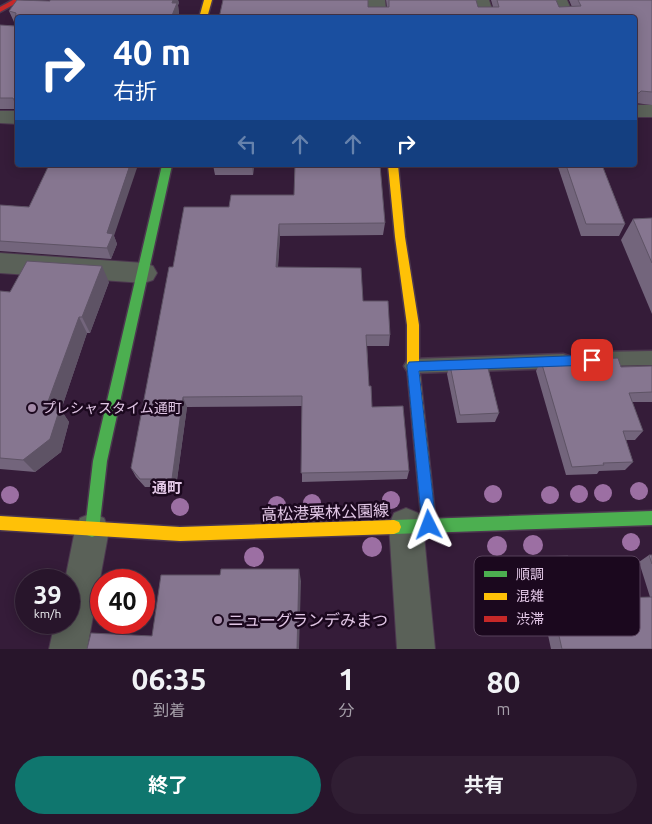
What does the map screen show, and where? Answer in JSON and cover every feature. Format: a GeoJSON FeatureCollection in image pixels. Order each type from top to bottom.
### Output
{"type":"FeatureCollection","features":[{"type":"Feature","properties":{"kind":"street"},"geometry":{"type":"LineString","coordinates":[[0,10],[18,0]]}},
{"type":"Feature","properties":{"kind":"street"},"geometry":{"type":"LineString","coordinates":[[203,15],[208,0]]}},
{"type":"Feature","properties":{"kind":"street"},"geometry":{"type":"LineString","coordinates":[[376,0],[378,15]]}},
{"type":"Feature","properties":{"kind":"street"},"geometry":{"type":"LineString","coordinates":[[480,0],[485,15]]}},
{"type":"Feature","properties":{"kind":"street"},"geometry":{"type":"LineString","coordinates":[[558,0],[565,15]]}},
{"type":"Feature","properties":{"kind":"street"},"geometry":{"type":"LineString","coordinates":[[637,111],[652,111]]}},
{"type":"Feature","properties":{"kind":"street"},"geometry":{"type":"LineString","coordinates":[[0,117],[15,118]]}},
{"type":"Feature","properties":{"kind":"street"},"geometry":{"type":"LineString","coordinates":[[68,649],[87,562],[100,461],[167,167]]}},
{"type":"Feature","properties":{"kind":"street"},"geometry":{"type":"LineString","coordinates":[[393,167],[400,237],[412,325],[418,525],[416,649]]}},
{"type":"Feature","properties":{"kind":"street"},"geometry":{"type":"LineString","coordinates":[[0,263],[144,273]]}},
{"type":"Feature","properties":{"kind":"street","name":"高松港栗林公園線"},"geometry":{"type":"LineString","coordinates":[[0,523],[180,534],[652,518]]}},
{"type":"Feature","properties":{"kind":"lane"},"geometry":{"type":"LineString","coordinates":[[413,366],[652,358]]}},
{"type":"Feature","properties":{"kind":"building"},"geometry":{"type":"Polygon","coordinates":[[[17,0],[173,0],[172,3],[177,3],[172,15],[16,15],[16,13],[9,11],[17,0]]]}},
{"type":"Feature","properties":{"kind":"building"},"geometry":{"type":"Polygon","coordinates":[[[223,0],[368,0],[368,7],[389,7],[389,0],[476,0],[478,7],[499,7],[497,0],[556,0],[559,7],[581,6],[578,0],[652,0],[652,92],[641,91],[637,93],[637,15],[220,15],[223,0]]]}},
{"type":"Feature","properties":{"kind":"building"},"geometry":{"type":"Polygon","coordinates":[[[0,25],[15,26],[15,102],[13,98],[0,98],[0,25]]]}},
{"type":"Feature","properties":{"kind":"building"},"geometry":{"type":"Polygon","coordinates":[[[48,167],[129,167],[107,233],[113,234],[107,248],[0,241],[0,205],[29,207],[48,167]]]}},
{"type":"Feature","properties":{"kind":"building"},"geometry":{"type":"Polygon","coordinates":[[[295,167],[380,167],[385,223],[279,224],[276,267],[361,268],[363,301],[388,301],[390,335],[366,335],[369,386],[371,386],[372,407],[403,406],[409,471],[301,473],[302,396],[183,397],[172,479],[140,479],[131,468],[169,267],[173,267],[184,207],[229,207],[231,195],[294,195],[295,167]]]}},
{"type":"Feature","properties":{"kind":"building"},"geometry":{"type":"Polygon","coordinates":[[[567,167],[603,167],[625,224],[586,224],[567,167]]]}},
{"type":"Feature","properties":{"kind":"building"},"geometry":{"type":"Polygon","coordinates":[[[652,218],[652,263],[633,219],[652,218]]]}},
{"type":"Feature","properties":{"kind":"building"},"geometry":{"type":"Polygon","coordinates":[[[27,261],[102,266],[82,317],[79,317],[46,407],[60,408],[50,439],[23,460],[0,458],[0,291],[10,292],[27,261]]]}},
{"type":"Feature","properties":{"kind":"building"},"geometry":{"type":"Polygon","coordinates":[[[618,358],[621,367],[652,366],[652,392],[629,393],[643,431],[623,431],[633,462],[572,467],[541,361],[618,358]]]}},
{"type":"Feature","properties":{"kind":"building"},"geometry":{"type":"Polygon","coordinates":[[[487,364],[499,413],[460,415],[450,365],[487,364]]]}},
{"type":"Feature","properties":{"kind":"building"},"geometry":{"type":"Polygon","coordinates":[[[221,569],[299,569],[297,649],[87,649],[91,634],[152,636],[152,634],[155,634],[155,616],[161,575],[220,575],[221,569]]]}},
{"type":"Feature","properties":{"kind":"building"},"geometry":{"type":"Polygon","coordinates":[[[640,597],[652,597],[652,649],[562,649],[559,636],[640,636],[640,597]]]}},
{"type":"Feature","properties":{"kind":"traffic: fast"},"geometry":{"type":"LineString","coordinates":[[92,530],[100,461],[167,167]]}},
{"type":"Feature","properties":{"kind":"traffic: fast"},"geometry":{"type":"LineString","coordinates":[[394,527],[652,518]]}},
{"type":"Feature","properties":{"kind":"traffic: slow"},"geometry":{"type":"LineString","coordinates":[[204,15],[208,0]]}},
{"type":"Feature","properties":{"kind":"traffic: slow"},"geometry":{"type":"LineString","coordinates":[[393,167],[400,237],[413,325],[413,366],[429,525]]}},
{"type":"Feature","properties":{"kind":"traffic: slow"},"geometry":{"type":"LineString","coordinates":[[0,523],[180,534],[394,527]]}},
{"type":"Feature","properties":{"kind":"traffic: jam"},"geometry":{"type":"LineString","coordinates":[[0,10],[18,0]]}},
{"type":"Feature","properties":{"kind":"place","name":"プレシャスタイム通町"},"geometry":{"type":"Point","coordinates":[32,408]}},
{"type":"Feature","properties":{"kind":"place","name":"ニューグランデみまつ"},"geometry":{"type":"Point","coordinates":[218,620]}},
{"type":"Feature","properties":{"kind":"district","name":"通町"},"geometry":{"type":"Point","coordinates":[167,487]}},
{"type":"Feature","properties":{"kind":"route"},"geometry":{"type":"LineString","coordinates":[[429,525],[413,366],[592,360]]}}]}
